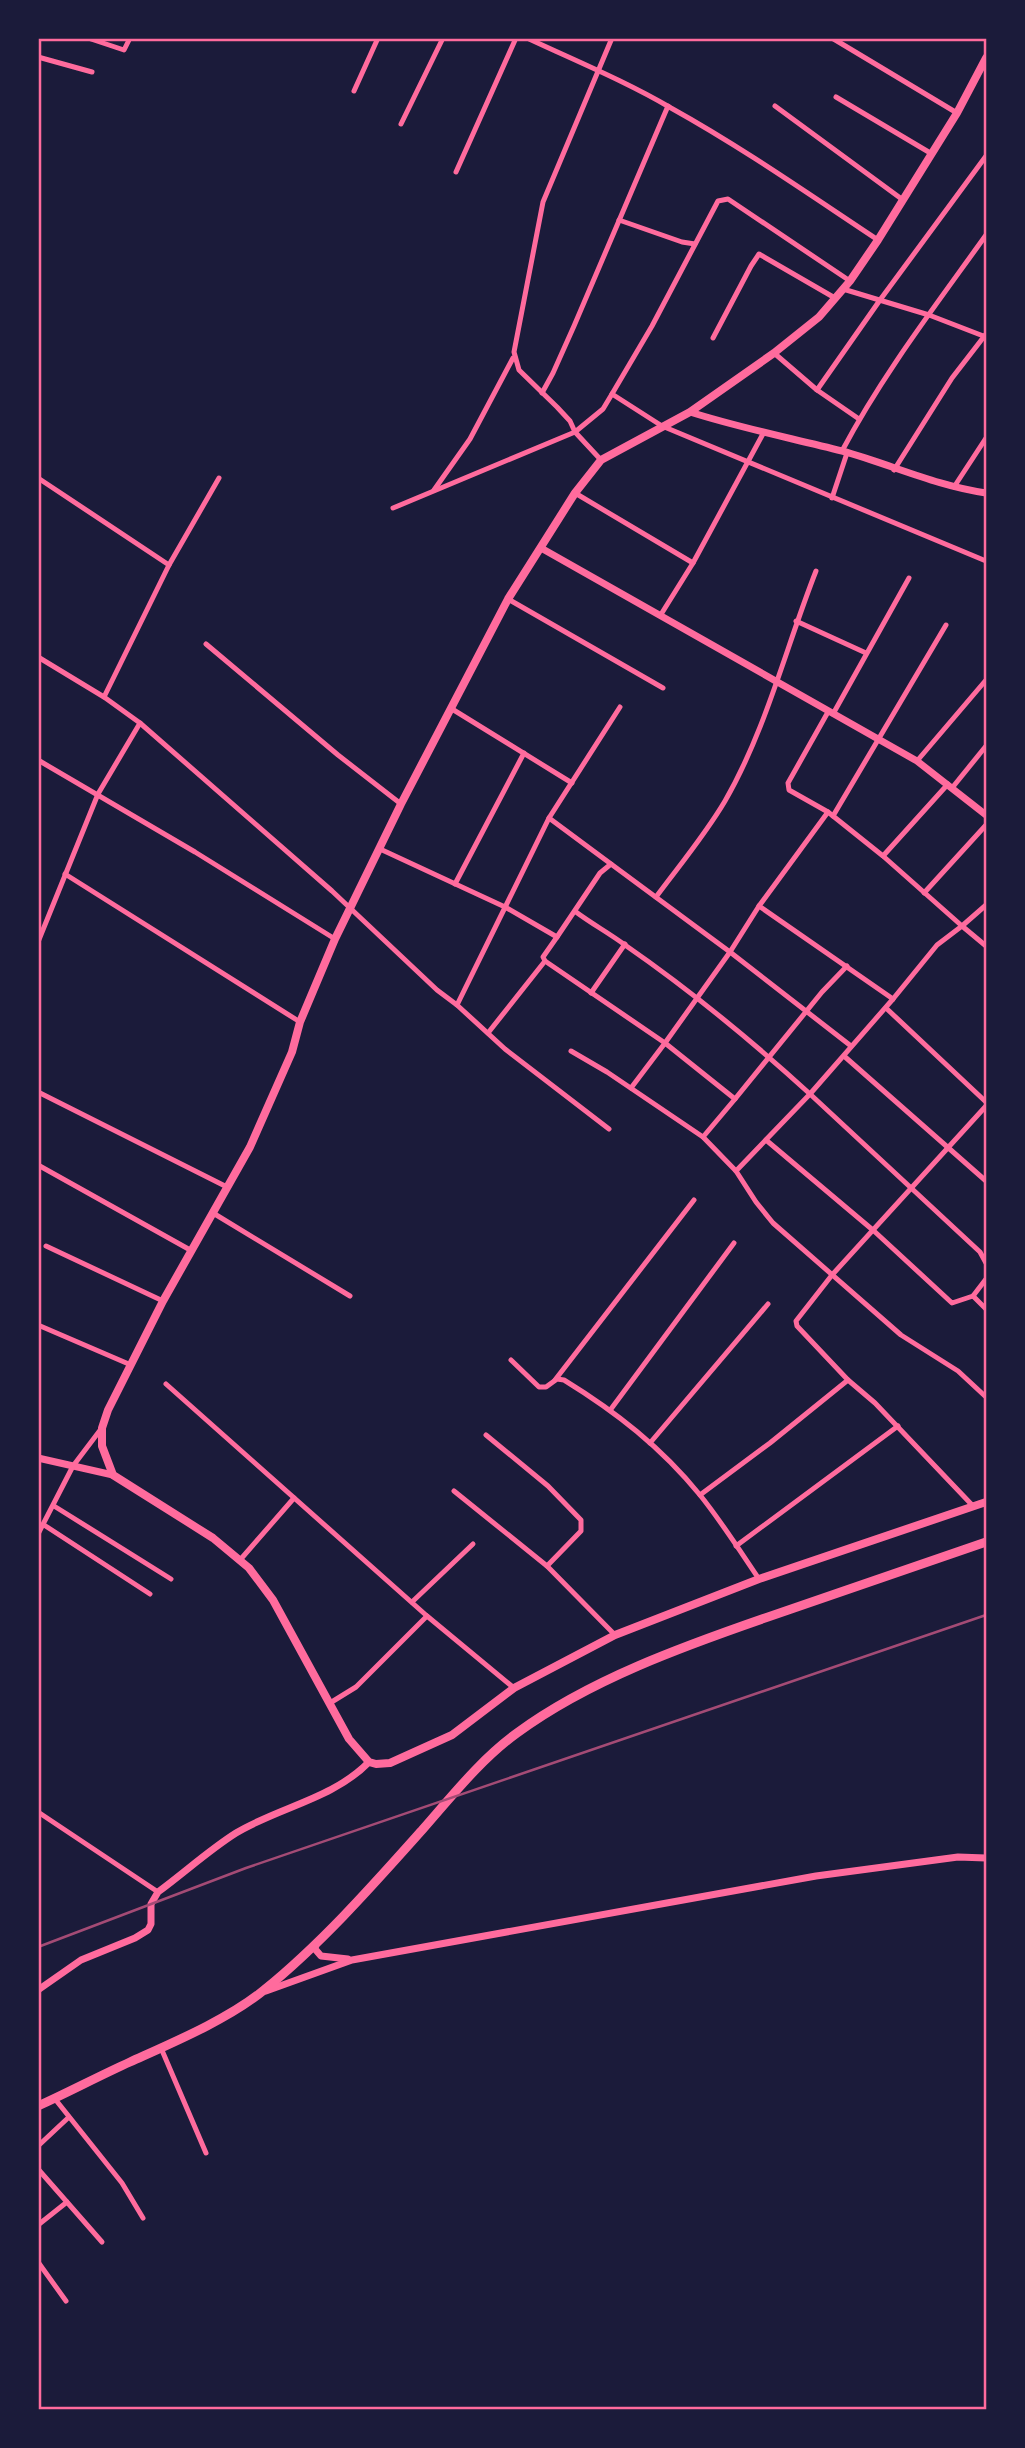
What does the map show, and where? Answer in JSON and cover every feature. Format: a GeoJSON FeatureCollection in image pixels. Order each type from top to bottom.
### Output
{"type":"FeatureCollection","features":[{"type":"Feature","properties":{"kind":"main road"},"geometry":{"type":"LineString","coordinates":[[985,62],[957,113],[878,240],[850,281],[819,317],[774,353],[690,412],[601,460],[575,493],[508,599],[401,804],[335,939],[300,1022],[292,1052],[250,1147],[163,1301],[108,1410],[102,1428],[102,1446],[113,1475],[213,1538],[250,1569],[273,1600],[349,1740],[369,1762],[382,1765],[452,1735],[514,1688],[615,1634],[760,1579],[986,1502]]}},
{"type":"Feature","properties":{"kind":"main road"},"geometry":{"type":"LineString","coordinates":[[38,2106],[222,2017],[262,1992],[316,1944],[484,1762],[515,1734],[545,1714],[660,1657],[986,1542]]}},
{"type":"Feature","properties":{"kind":"street"},"geometry":{"type":"LineString","coordinates":[[91,39],[124,50],[130,38]]}},
{"type":"Feature","properties":{"kind":"street"},"geometry":{"type":"LineString","coordinates":[[354,91],[378,38]]}},
{"type":"Feature","properties":{"kind":"street"},"geometry":{"type":"LineString","coordinates":[[401,124],[443,38]]}},
{"type":"Feature","properties":{"kind":"street"},"geometry":{"type":"LineString","coordinates":[[456,172],[516,38]]}},
{"type":"Feature","properties":{"kind":"street"},"geometry":{"type":"LineString","coordinates":[[527,38],[668,106],[738,147],[878,240]]}},
{"type":"Feature","properties":{"kind":"street"},"geometry":{"type":"LineString","coordinates":[[435,490],[470,439],[514,356],[543,202],[612,38]]}},
{"type":"Feature","properties":{"kind":"street"},"geometry":{"type":"LineString","coordinates":[[832,38],[957,113]]}},
{"type":"Feature","properties":{"kind":"street"},"geometry":{"type":"LineString","coordinates":[[38,57],[92,72]]}},
{"type":"Feature","properties":{"kind":"street"},"geometry":{"type":"LineString","coordinates":[[836,97],[932,154]]}},
{"type":"Feature","properties":{"kind":"street"},"geometry":{"type":"LineString","coordinates":[[542,393],[668,106]]}},
{"type":"Feature","properties":{"kind":"street"},"geometry":{"type":"LineString","coordinates":[[775,106],[903,200]]}},
{"type":"Feature","properties":{"kind":"street"},"geometry":{"type":"LineString","coordinates":[[817,390],[986,156]]}},
{"type":"Feature","properties":{"kind":"street"},"geometry":{"type":"LineString","coordinates":[[393,508],[575,432],[603,409],[718,201],[725,198],[850,281]]}},
{"type":"Feature","properties":{"kind":"street"},"geometry":{"type":"LineString","coordinates":[[619,220],[695,244]]}},
{"type":"Feature","properties":{"kind":"street"},"geometry":{"type":"LineString","coordinates":[[832,498],[844,452],[859,419],[986,235]]}},
{"type":"Feature","properties":{"kind":"street"},"geometry":{"type":"LineString","coordinates":[[713,338],[759,254],[835,298]]}},
{"type":"Feature","properties":{"kind":"street"},"geometry":{"type":"LineString","coordinates":[[843,289],[929,315],[986,336],[952,378],[894,470]]}},
{"type":"Feature","properties":{"kind":"street"},"geometry":{"type":"LineString","coordinates":[[774,353],[817,390],[859,419]]}},
{"type":"Feature","properties":{"kind":"street"},"geometry":{"type":"LineString","coordinates":[[514,356],[519,370],[570,421],[575,432],[601,460]]}},
{"type":"Feature","properties":{"kind":"street"},"geometry":{"type":"LineString","coordinates":[[612,394],[662,426],[986,560]]}},
{"type":"Feature","properties":{"kind":"street"},"geometry":{"type":"LineString","coordinates":[[690,412],[844,452],[894,470],[986,494]]}},
{"type":"Feature","properties":{"kind":"street"},"geometry":{"type":"LineString","coordinates":[[660,616],[693,562],[764,432]]}},
{"type":"Feature","properties":{"kind":"street"},"geometry":{"type":"LineString","coordinates":[[954,487],[986,438]]}},
{"type":"Feature","properties":{"kind":"street"},"geometry":{"type":"LineString","coordinates":[[38,478],[169,565]]}},
{"type":"Feature","properties":{"kind":"street"},"geometry":{"type":"LineString","coordinates":[[104,697],[169,565],[219,478]]}},
{"type":"Feature","properties":{"kind":"street"},"geometry":{"type":"LineString","coordinates":[[575,493],[693,562]]}},
{"type":"Feature","properties":{"kind":"street"},"geometry":{"type":"LineString","coordinates":[[541,548],[917,761],[986,815]]}},
{"type":"Feature","properties":{"kind":"street"},"geometry":{"type":"LineString","coordinates":[[656,897],[724,802],[757,730],[816,571]]}},
{"type":"Feature","properties":{"kind":"street"},"geometry":{"type":"LineString","coordinates":[[909,578],[787,786],[790,792],[831,814],[986,946]]}},
{"type":"Feature","properties":{"kind":"street"},"geometry":{"type":"LineString","coordinates":[[508,599],[663,688]]}},
{"type":"Feature","properties":{"kind":"street"},"geometry":{"type":"LineString","coordinates":[[796,621],[866,653]]}},
{"type":"Feature","properties":{"kind":"street"},"geometry":{"type":"LineString","coordinates":[[631,1088],[697,1000],[759,906],[831,814],[880,740],[946,625]]}},
{"type":"Feature","properties":{"kind":"street"},"geometry":{"type":"LineString","coordinates":[[206,644],[401,804]]}},
{"type":"Feature","properties":{"kind":"street"},"geometry":{"type":"LineString","coordinates":[[38,657],[104,697],[140,723],[350,908],[437,990],[609,1129]]}},
{"type":"Feature","properties":{"kind":"street"},"geometry":{"type":"LineString","coordinates":[[917,761],[986,680]]}},
{"type":"Feature","properties":{"kind":"street"},"geometry":{"type":"LineString","coordinates":[[457,1005],[549,818],[620,707]]}},
{"type":"Feature","properties":{"kind":"street"},"geometry":{"type":"LineString","coordinates":[[452,709],[572,783]]}},
{"type":"Feature","properties":{"kind":"street"},"geometry":{"type":"LineString","coordinates":[[38,942],[98,794],[140,723]]}},
{"type":"Feature","properties":{"kind":"street"},"geometry":{"type":"LineString","coordinates":[[883,856],[986,746]]}},
{"type":"Feature","properties":{"kind":"street"},"geometry":{"type":"LineString","coordinates":[[455,884],[524,753]]}},
{"type":"Feature","properties":{"kind":"street"},"geometry":{"type":"LineString","coordinates":[[38,760],[335,939]]}},
{"type":"Feature","properties":{"kind":"street"},"geometry":{"type":"LineString","coordinates":[[549,818],[730,952],[851,1046]]}},
{"type":"Feature","properties":{"kind":"street"},"geometry":{"type":"LineString","coordinates":[[924,893],[986,825]]}},
{"type":"Feature","properties":{"kind":"street"},"geometry":{"type":"LineString","coordinates":[[380,849],[505,907],[557,937]]}},
{"type":"Feature","properties":{"kind":"street"},"geometry":{"type":"LineString","coordinates":[[611,864],[600,873],[576,912],[545,952],[545,961],[665,1043],[735,1099]]}},
{"type":"Feature","properties":{"kind":"street"},"geometry":{"type":"LineString","coordinates":[[65,874],[300,1022]]}},
{"type":"Feature","properties":{"kind":"street"},"geometry":{"type":"LineString","coordinates":[[736,1171],[810,1094],[937,945],[986,905]]}},
{"type":"Feature","properties":{"kind":"street"},"geometry":{"type":"LineString","coordinates":[[759,906],[893,999]]}},
{"type":"Feature","properties":{"kind":"street"},"geometry":{"type":"LineString","coordinates":[[576,912],[625,944],[768,1056],[980,1252],[986,1263]]}},
{"type":"Feature","properties":{"kind":"street"},"geometry":{"type":"LineString","coordinates":[[591,993],[625,944]]}},
{"type":"Feature","properties":{"kind":"street"},"geometry":{"type":"LineString","coordinates":[[488,1033],[545,961]]}},
{"type":"Feature","properties":{"kind":"street"},"geometry":{"type":"LineString","coordinates":[[703,1137],[846,966]]}},
{"type":"Feature","properties":{"kind":"street"},"geometry":{"type":"LineString","coordinates":[[886,1007],[986,1104],[832,1275],[797,1318],[796,1324],[973,1506]]}},
{"type":"Feature","properties":{"kind":"street"},"geometry":{"type":"LineString","coordinates":[[571,1051],[703,1137],[736,1171],[773,1223],[901,1335],[958,1371],[986,1397]]}},
{"type":"Feature","properties":{"kind":"street"},"geometry":{"type":"LineString","coordinates":[[844,1055],[986,1181]]}},
{"type":"Feature","properties":{"kind":"street"},"geometry":{"type":"LineString","coordinates":[[38,1091],[227,1187]]}},
{"type":"Feature","properties":{"kind":"street"},"geometry":{"type":"LineString","coordinates":[[766,1140],[874,1231],[952,1303],[973,1296],[986,1279]]}},
{"type":"Feature","properties":{"kind":"street"},"geometry":{"type":"LineString","coordinates":[[38,1165],[192,1251]]}},
{"type":"Feature","properties":{"kind":"street"},"geometry":{"type":"LineString","coordinates":[[511,1360],[539,1387],[547,1387],[694,1200]]}},
{"type":"Feature","properties":{"kind":"street"},"geometry":{"type":"LineString","coordinates":[[214,1213],[350,1296]]}},
{"type":"Feature","properties":{"kind":"street"},"geometry":{"type":"LineString","coordinates":[[611,1409],[734,1243]]}},
{"type":"Feature","properties":{"kind":"street"},"geometry":{"type":"LineString","coordinates":[[46,1246],[163,1301]]}},
{"type":"Feature","properties":{"kind":"street"},"geometry":{"type":"LineString","coordinates":[[973,1296],[986,1309]]}},
{"type":"Feature","properties":{"kind":"street"},"geometry":{"type":"LineString","coordinates":[[650,1443],[768,1304]]}},
{"type":"Feature","properties":{"kind":"street"},"geometry":{"type":"LineString","coordinates":[[40,1328],[131,1365]]}},
{"type":"Feature","properties":{"kind":"street"},"geometry":{"type":"LineString","coordinates":[[555,1380],[564,1380],[611,1409],[650,1443],[700,1495],[760,1579]]}},
{"type":"Feature","properties":{"kind":"street"},"geometry":{"type":"LineString","coordinates":[[700,1495],[848,1380]]}},
{"type":"Feature","properties":{"kind":"street"},"geometry":{"type":"LineString","coordinates":[[166,1384],[427,1616],[514,1688]]}},
{"type":"Feature","properties":{"kind":"street"},"geometry":{"type":"LineString","coordinates":[[736,1546],[898,1426]]}},
{"type":"Feature","properties":{"kind":"street"},"geometry":{"type":"LineString","coordinates":[[38,1534],[73,1466],[102,1428]]}},
{"type":"Feature","properties":{"kind":"street"},"geometry":{"type":"LineString","coordinates":[[486,1435],[548,1486],[582,1520],[582,1531],[547,1566]]}},
{"type":"Feature","properties":{"kind":"street"},"geometry":{"type":"LineString","coordinates":[[38,1458],[113,1475]]}},
{"type":"Feature","properties":{"kind":"street"},"geometry":{"type":"LineString","coordinates":[[454,1491],[547,1566],[615,1634]]}},
{"type":"Feature","properties":{"kind":"street"},"geometry":{"type":"LineString","coordinates":[[240,1560],[293,1497]]}},
{"type":"Feature","properties":{"kind":"street"},"geometry":{"type":"LineString","coordinates":[[54,1506],[171,1579]]}},
{"type":"Feature","properties":{"kind":"street"},"geometry":{"type":"LineString","coordinates":[[44,1525],[150,1594]]}},
{"type":"Feature","properties":{"kind":"street"},"geometry":{"type":"LineString","coordinates":[[412,1602],[473,1544]]}},
{"type":"Feature","properties":{"kind":"street"},"geometry":{"type":"LineString","coordinates":[[330,1703],[356,1687],[427,1616]]}},
{"type":"Feature","properties":{"kind":"street"},"geometry":{"type":"LineString","coordinates":[[38,1990],[82,1960],[148,1930],[151,1924],[151,1904],[158,1892],[237,1833],[329,1790],[355,1776],[369,1762]]}},
{"type":"Feature","properties":{"kind":"street"},"geometry":{"type":"LineString","coordinates":[[38,1812],[158,1892]]}},
{"type":"Feature","properties":{"kind":"street"},"geometry":{"type":"LineString","coordinates":[[262,1992],[352,1960],[816,1876],[958,1857],[986,1858]]}},
{"type":"Feature","properties":{"kind":"street"},"geometry":{"type":"LineString","coordinates":[[316,1944],[315,1949],[321,1956],[352,1960]]}},
{"type":"Feature","properties":{"kind":"street"},"geometry":{"type":"LineString","coordinates":[[161,2048],[206,2152]]}},
{"type":"Feature","properties":{"kind":"street"},"geometry":{"type":"LineString","coordinates":[[55,2099],[122,2183],[143,2218]]}},
{"type":"Feature","properties":{"kind":"street"},"geometry":{"type":"LineString","coordinates":[[38,2146],[69,2116]]}},
{"type":"Feature","properties":{"kind":"street"},"geometry":{"type":"LineString","coordinates":[[38,2169],[102,2242]]}},
{"type":"Feature","properties":{"kind":"street"},"geometry":{"type":"LineString","coordinates":[[38,2224],[67,2202]]}},
{"type":"Feature","properties":{"kind":"street"},"geometry":{"type":"LineString","coordinates":[[38,2262],[66,2301]]}},
{"type":"Feature","properties":{"kind":"railway"},"geometry":{"type":"LineString","coordinates":[[38,1947],[246,1868],[986,1615]]}}]}
